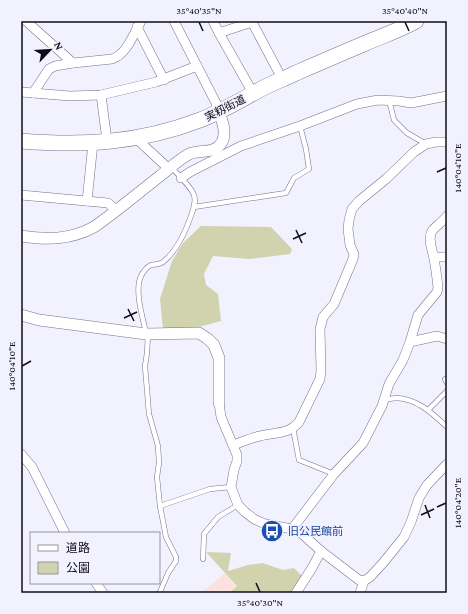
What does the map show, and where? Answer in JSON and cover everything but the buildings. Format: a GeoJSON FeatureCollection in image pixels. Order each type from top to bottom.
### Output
{"type":"FeatureCollection","features":[{"type":"Feature","properties":{"kind":"main road","name":"実籾街道"},"geometry":{"type":"LineString","coordinates":[[21,142],[93,143],[138,138],[162,133],[201,120],[217,107],[249,86],[278,71],[351,39],[401,21]]}},
{"type":"Feature","properties":{"kind":"main road","name":"実籾街道"},"geometry":{"type":"LineString","coordinates":[[21,134],[92,135],[163,123],[217,107],[416,21]]}},
{"type":"Feature","properties":{"kind":"street"},"geometry":{"type":"LineString","coordinates":[[26,21],[73,63]]}},
{"type":"Feature","properties":{"kind":"street"},"geometry":{"type":"LineString","coordinates":[[21,236],[38,239],[53,239],[74,235],[94,227],[189,154],[213,150],[221,143],[224,129],[217,107],[174,21]]}},
{"type":"Feature","properties":{"kind":"street"},"geometry":{"type":"LineString","coordinates":[[213,21],[249,86]]}},
{"type":"Feature","properties":{"kind":"street"},"geometry":{"type":"LineString","coordinates":[[219,33],[252,22],[278,71]]}},
{"type":"Feature","properties":{"kind":"street"},"geometry":{"type":"LineString","coordinates":[[33,93],[49,69],[55,66],[117,58],[127,47],[139,24]]}},
{"type":"Feature","properties":{"kind":"street"},"geometry":{"type":"LineString","coordinates":[[139,24],[164,80]]}},
{"type":"Feature","properties":{"kind":"street"},"geometry":{"type":"LineString","coordinates":[[21,92],[70,96],[101,95],[164,80],[197,66]]}},
{"type":"Feature","properties":{"kind":"street"},"geometry":{"type":"LineString","coordinates":[[101,95],[106,133]]}},
{"type":"Feature","properties":{"kind":"street"},"geometry":{"type":"LineString","coordinates":[[182,178],[190,172],[241,146],[300,126],[357,104],[374,100],[389,100],[411,103],[447,96]]}},
{"type":"Feature","properties":{"kind":"street"},"geometry":{"type":"LineString","coordinates":[[138,138],[141,143],[170,168]]}},
{"type":"Feature","properties":{"kind":"street"},"geometry":{"type":"LineString","coordinates":[[232,445],[260,436],[287,431],[294,428],[299,422],[320,379],[320,329],[323,317],[334,304],[353,259],[354,254],[350,245],[348,229],[352,209],[414,152],[426,144],[447,142]]}},
{"type":"Feature","properties":{"kind":"street"},"geometry":{"type":"LineString","coordinates":[[87,201],[93,143]]}},
{"type":"Feature","properties":{"kind":"street"},"geometry":{"type":"LineString","coordinates":[[21,194],[108,203],[116,210]]}},
{"type":"Feature","properties":{"kind":"street"},"geometry":{"type":"LineString","coordinates":[[292,529],[334,474],[363,443],[385,400],[389,384],[403,360],[410,342],[418,315],[437,292],[438,288],[434,257],[430,239],[432,232],[447,216]]}},
{"type":"Feature","properties":{"kind":"street"},"geometry":{"type":"LineString","coordinates":[[434,257],[447,257]]}},
{"type":"Feature","properties":{"kind":"street"},"geometry":{"type":"LineString","coordinates":[[21,316],[39,320],[147,334],[199,333],[208,339],[214,345],[219,358],[219,403],[221,417],[237,455],[237,462],[231,487],[238,505],[254,519],[265,524],[300,532],[321,551],[358,580],[364,581]]}},
{"type":"Feature","properties":{"kind":"street"},"geometry":{"type":"LineString","coordinates":[[410,342],[436,336],[447,338]]}},
{"type":"Feature","properties":{"kind":"street"},"geometry":{"type":"LineString","coordinates":[[21,454],[32,467],[64,532]]}},
{"type":"Feature","properties":{"kind":"street"},"geometry":{"type":"LineString","coordinates":[[360,593],[364,581],[379,568],[404,537],[419,498],[427,485],[447,464]]}},
{"type":"Feature","properties":{"kind":"street"},"geometry":{"type":"LineString","coordinates":[[296,593],[321,551]]}},
{"type":"Feature","properties":{"kind":"street"},"geometry":{"type":"LineString","coordinates":[[97,584],[103,593]]}},
{"type":"Feature","properties":{"kind":"lane"},"geometry":{"type":"LineString","coordinates":[[389,100],[394,120],[407,133],[426,144]]}},
{"type":"Feature","properties":{"kind":"lane"},"geometry":{"type":"LineString","coordinates":[[194,207],[286,193],[294,178],[309,169],[300,126]]}},
{"type":"Feature","properties":{"kind":"lane"},"geometry":{"type":"LineString","coordinates":[[159,593],[168,573],[176,561],[176,556],[166,537],[160,506],[157,477],[158,446],[149,414],[145,366],[147,334],[139,297],[139,287],[141,277],[146,269],[152,265],[161,263],[174,251],[188,227],[194,207],[194,194],[182,178],[170,168]]}},
{"type":"Feature","properties":{"kind":"lane"},"geometry":{"type":"LineString","coordinates":[[428,410],[447,391]]}},
{"type":"Feature","properties":{"kind":"lane"},"geometry":{"type":"LineString","coordinates":[[385,400],[396,398],[414,402],[428,410],[447,427]]}},
{"type":"Feature","properties":{"kind":"lane"},"geometry":{"type":"LineString","coordinates":[[294,428],[299,460],[334,474]]}},
{"type":"Feature","properties":{"kind":"lane"},"geometry":{"type":"LineString","coordinates":[[160,506],[210,489],[231,487]]}},
{"type":"Feature","properties":{"kind":"lane"},"geometry":{"type":"LineString","coordinates":[[203,559],[204,534],[218,517],[238,505]]}},
{"type":"Feature","properties":{"kind":"shaded area"},"geometry":{"type":"Polygon","coordinates":[[[225,573],[236,586],[229,593],[201,593],[225,573]]]}},
{"type":"Feature","properties":{"kind":"green space"},"geometry":{"type":"Polygon","coordinates":[[[201,226],[271,227],[292,249],[290,254],[249,259],[213,256],[204,274],[206,285],[218,294],[221,321],[195,328],[163,329],[160,299],[172,261],[183,243],[201,226]]]}},
{"type":"Feature","properties":{"kind":"green space"},"geometry":{"type":"Polygon","coordinates":[[[206,552],[231,553],[228,571],[248,565],[263,563],[283,570],[294,568],[302,576],[294,590],[289,593],[229,593],[237,586],[206,552]]]}},
{"type":"Feature","properties":{"kind":"place","name":"旧公民館前"},"geometry":{"type":"Point","coordinates":[272,531]}}]}
